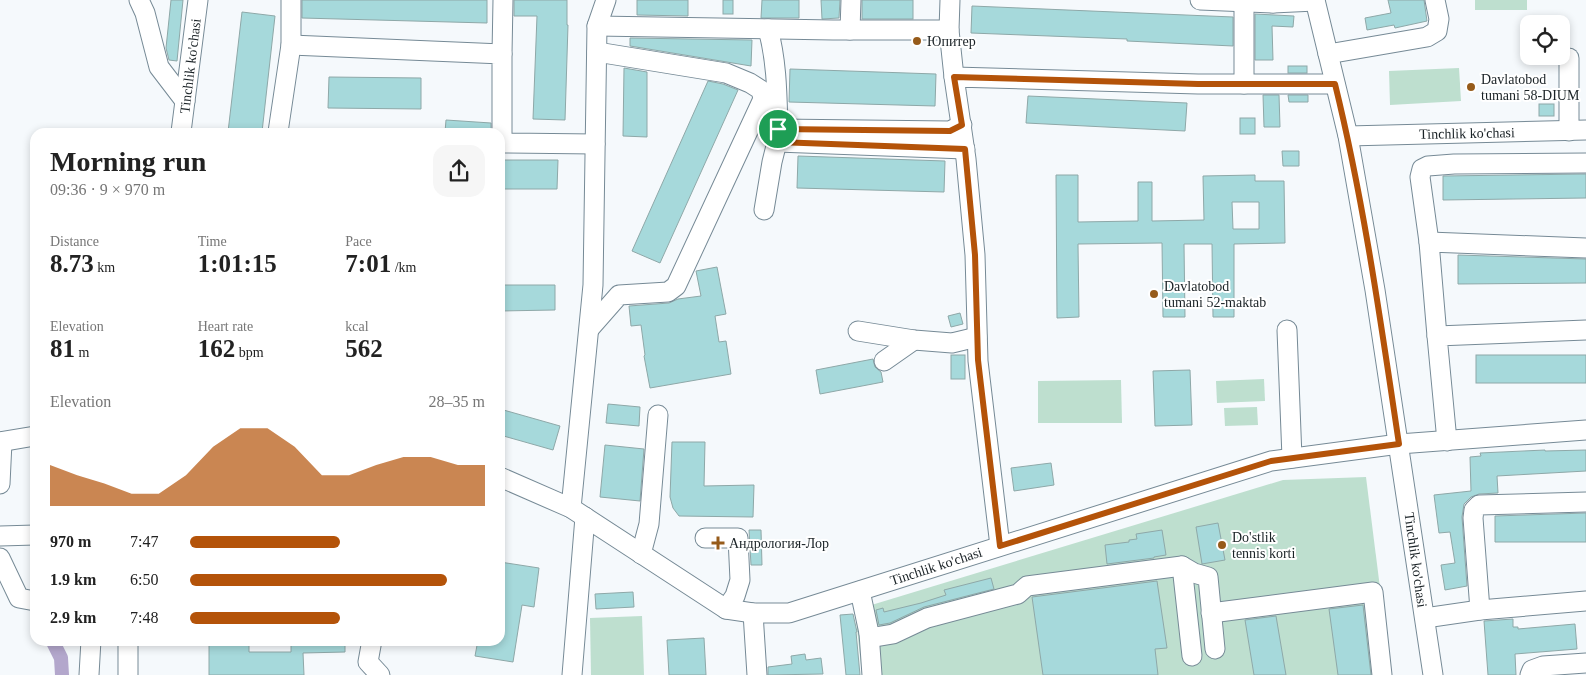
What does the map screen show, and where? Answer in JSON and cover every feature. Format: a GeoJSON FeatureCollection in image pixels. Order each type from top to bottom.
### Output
{"type":"FeatureCollection","features":[{"type":"Feature","properties":{"kind":"street"},"geometry":{"type":"LineString","coordinates":[[139,0],[145,13],[159,67],[185,100]]}},
{"type":"Feature","properties":{"kind":"street","name":"Tinchlik ko'chasi"},"geometry":{"type":"LineString","coordinates":[[182,128],[198,0]]}},
{"type":"Feature","properties":{"kind":"street"},"geometry":{"type":"LineString","coordinates":[[279,128],[291,45],[291,0]]}},
{"type":"Feature","properties":{"kind":"street"},"geometry":{"type":"LineString","coordinates":[[501,128],[503,0]]}},
{"type":"Feature","properties":{"kind":"street"},"geometry":{"type":"LineString","coordinates":[[572,675],[578,513],[593,285],[597,26],[606,0]]}},
{"type":"Feature","properties":{"kind":"street"},"geometry":{"type":"LineString","coordinates":[[850,30],[851,0]]}},
{"type":"Feature","properties":{"kind":"street"},"geometry":{"type":"LineString","coordinates":[[950,0],[949,30],[965,149],[975,255],[978,360],[1000,546]]}},
{"type":"Feature","properties":{"kind":"street"},"geometry":{"type":"LineString","coordinates":[[1200,0],[1244,2],[1315,0]]}},
{"type":"Feature","properties":{"kind":"street","name":"Tinchlik ko'chasi"},"geometry":{"type":"LineString","coordinates":[[1315,0],[1348,136],[1375,290],[1433,675]]}},
{"type":"Feature","properties":{"kind":"street"},"geometry":{"type":"LineString","coordinates":[[1328,54],[1427,37],[1437,31],[1439,19],[1435,0]]}},
{"type":"Feature","properties":{"kind":"street"},"geometry":{"type":"LineString","coordinates":[[1244,2],[1244,84]]}},
{"type":"Feature","properties":{"kind":"street"},"geometry":{"type":"LineString","coordinates":[[597,26],[949,30]]}},
{"type":"Feature","properties":{"kind":"street"},"geometry":{"type":"LineString","coordinates":[[764,210],[778,136],[777,73],[768,29]]}},
{"type":"Feature","properties":{"kind":"street"},"geometry":{"type":"LineString","coordinates":[[291,45],[502,54]]}},
{"type":"Feature","properties":{"kind":"street"},"geometry":{"type":"LineString","coordinates":[[590,328],[619,295],[668,292],[676,286],[763,99],[762,90],[726,73],[597,52]]}},
{"type":"Feature","properties":{"kind":"street"},"geometry":{"type":"LineString","coordinates":[[1570,65],[1578,130]]}},
{"type":"Feature","properties":{"kind":"street"},"geometry":{"type":"LineString","coordinates":[[954,77],[1119,82],[1335,84]]}},
{"type":"Feature","properties":{"kind":"street"},"geometry":{"type":"LineString","coordinates":[[778,136],[950,131],[962,125]]}},
{"type":"Feature","properties":{"kind":"street","name":"Tinchlik ko'chasi"},"geometry":{"type":"LineString","coordinates":[[1348,136],[1578,130]]}},
{"type":"Feature","properties":{"kind":"street"},"geometry":{"type":"LineString","coordinates":[[778,136],[965,149]]}},
{"type":"Feature","properties":{"kind":"street"},"geometry":{"type":"LineString","coordinates":[[505,143],[595,144]]}},
{"type":"Feature","properties":{"kind":"street"},"geometry":{"type":"LineString","coordinates":[[1447,440],[1429,242],[1420,177],[1422,169],[1428,166],[1454,164],[1586,163]]}},
{"type":"Feature","properties":{"kind":"street"},"geometry":{"type":"LineString","coordinates":[[1429,242],[1586,248]]}},
{"type":"Feature","properties":{"kind":"street"},"geometry":{"type":"LineString","coordinates":[[1287,330],[1292,458]]}},
{"type":"Feature","properties":{"kind":"street"},"geometry":{"type":"LineString","coordinates":[[1437,336],[1586,330]]}},
{"type":"Feature","properties":{"kind":"street"},"geometry":{"type":"LineString","coordinates":[[858,331],[914,340],[952,342],[977,337]]}},
{"type":"Feature","properties":{"kind":"street"},"geometry":{"type":"LineString","coordinates":[[884,361],[914,340]]}},
{"type":"Feature","properties":{"kind":"street"},"geometry":{"type":"LineString","coordinates":[[641,554],[649,524],[658,415]]}},
{"type":"Feature","properties":{"kind":"street"},"geometry":{"type":"LineString","coordinates":[[1399,444],[1586,430]]}},
{"type":"Feature","properties":{"kind":"street"},"geometry":{"type":"LineString","coordinates":[[0,484],[1,442],[30,437]]}},
{"type":"Feature","properties":{"kind":"street","name":"Tinchlik ko'chasi"},"geometry":{"type":"LineString","coordinates":[[505,479],[578,513],[726,609],[789,613],[1271,461],[1399,444]]}},
{"type":"Feature","properties":{"kind":"street"},"geometry":{"type":"LineString","coordinates":[[1480,610],[1474,510],[1479,505],[1586,502]]}},
{"type":"Feature","properties":{"kind":"street"},"geometry":{"type":"LineString","coordinates":[[0,536],[30,536]]}},
{"type":"Feature","properties":{"kind":"street"},"geometry":{"type":"LineString","coordinates":[[705,538],[738,538],[740,580],[735,596],[726,609]]}},
{"type":"Feature","properties":{"kind":"street"},"geometry":{"type":"LineString","coordinates":[[0,558],[19,598],[30,600]]}},
{"type":"Feature","properties":{"kind":"street"},"geometry":{"type":"LineString","coordinates":[[869,633],[875,637],[894,634],[927,618],[1018,594],[1027,586],[1182,566],[1194,574],[1208,577],[1215,649]]}},
{"type":"Feature","properties":{"kind":"street"},"geometry":{"type":"LineString","coordinates":[[1182,566],[1192,656]]}},
{"type":"Feature","properties":{"kind":"street"},"geometry":{"type":"LineString","coordinates":[[860,590],[869,633],[872,675]]}},
{"type":"Feature","properties":{"kind":"street"},"geometry":{"type":"LineString","coordinates":[[1211,613],[1373,592],[1382,675]]}},
{"type":"Feature","properties":{"kind":"street"},"geometry":{"type":"LineString","coordinates":[[1425,618],[1480,610],[1586,601]]}},
{"type":"Feature","properties":{"kind":"street"},"geometry":{"type":"LineString","coordinates":[[753,612],[757,675]]}},
{"type":"Feature","properties":{"kind":"street"},"geometry":{"type":"LineString","coordinates":[[89,675],[91,646]]}},
{"type":"Feature","properties":{"kind":"street"},"geometry":{"type":"LineString","coordinates":[[128,646],[128,675]]}},
{"type":"Feature","properties":{"kind":"street"},"geometry":{"type":"LineString","coordinates":[[371,646],[368,662],[380,675]]}},
{"type":"Feature","properties":{"kind":"street"},"geometry":{"type":"LineString","coordinates":[[1530,675],[1532,670],[1543,666],[1586,663]]}},
{"type":"Feature","properties":{"kind":"green space"},"geometry":{"type":"Polygon","coordinates":[[[1475,0],[1527,0],[1527,10],[1475,10],[1475,0]]]}},
{"type":"Feature","properties":{"kind":"green space"},"geometry":{"type":"Polygon","coordinates":[[[1459,68],[1461,101],[1390,105],[1389,71],[1459,68]]]}},
{"type":"Feature","properties":{"kind":"green space"},"geometry":{"type":"Polygon","coordinates":[[[1264,379],[1265,401],[1217,403],[1216,381],[1264,379]]]}},
{"type":"Feature","properties":{"kind":"green space"},"geometry":{"type":"Polygon","coordinates":[[[1121,380],[1122,423],[1038,423],[1038,381],[1121,380]]]}},
{"type":"Feature","properties":{"kind":"green space"},"geometry":{"type":"Polygon","coordinates":[[[1257,407],[1258,425],[1225,426],[1224,408],[1257,407]]]}},
{"type":"Feature","properties":{"kind":"green space","name":"Do'stlik tennis korti"},"geometry":{"type":"Polygon","coordinates":[[[1366,477],[1391,675],[862,675],[855,610],[1283,480],[1366,477]]]}},
{"type":"Feature","properties":{"kind":"green space"},"geometry":{"type":"Polygon","coordinates":[[[642,616],[644,675],[591,675],[590,618],[642,616]]]}},
{"type":"Feature","properties":{"kind":"building"},"geometry":{"type":"Polygon","coordinates":[[[171,0],[183,0],[177,61],[169,60],[166,48],[171,0]]]}},
{"type":"Feature","properties":{"kind":"building"},"geometry":{"type":"Polygon","coordinates":[[[302,0],[487,0],[487,23],[302,18],[302,0]]]}},
{"type":"Feature","properties":{"kind":"building"},"geometry":{"type":"Polygon","coordinates":[[[514,0],[567,0],[565,120],[533,119],[537,16],[514,16],[514,0]]]}},
{"type":"Feature","properties":{"kind":"building"},"geometry":{"type":"Polygon","coordinates":[[[637,0],[688,0],[688,16],[637,15],[637,0]]]}},
{"type":"Feature","properties":{"kind":"building"},"geometry":{"type":"Polygon","coordinates":[[[723,0],[733,0],[733,14],[723,14],[723,0]]]}},
{"type":"Feature","properties":{"kind":"building"},"geometry":{"type":"Polygon","coordinates":[[[762,0],[799,0],[799,18],[761,18],[762,0]]]}},
{"type":"Feature","properties":{"kind":"building"},"geometry":{"type":"Polygon","coordinates":[[[821,0],[840,0],[839,18],[822,19],[821,0]]]}},
{"type":"Feature","properties":{"kind":"building"},"geometry":{"type":"Polygon","coordinates":[[[862,0],[913,0],[913,19],[862,19],[862,0]]]}},
{"type":"Feature","properties":{"kind":"building"},"geometry":{"type":"Polygon","coordinates":[[[1388,0],[1424,0],[1427,21],[1395,28],[1394,25],[1367,30],[1365,18],[1391,13],[1388,0]]]}},
{"type":"Feature","properties":{"kind":"building"},"geometry":{"type":"Polygon","coordinates":[[[972,6],[1233,17],[1233,46],[1127,41],[1127,39],[971,33],[972,6]]]}},
{"type":"Feature","properties":{"kind":"building"},"geometry":{"type":"Polygon","coordinates":[[[242,12],[275,16],[262,128],[228,128],[242,12]]]}},
{"type":"Feature","properties":{"kind":"building"},"geometry":{"type":"Polygon","coordinates":[[[1255,14],[1294,16],[1293,27],[1272,26],[1273,60],[1255,60],[1255,14]]]}},
{"type":"Feature","properties":{"kind":"building"},"geometry":{"type":"Polygon","coordinates":[[[630,38],[752,40],[751,66],[630,46],[630,38]]]}},
{"type":"Feature","properties":{"kind":"building"},"geometry":{"type":"Polygon","coordinates":[[[1288,66],[1307,66],[1307,73],[1288,73],[1288,66]]]}},
{"type":"Feature","properties":{"kind":"building"},"geometry":{"type":"Polygon","coordinates":[[[624,68],[647,72],[647,137],[623,136],[624,68]]]}},
{"type":"Feature","properties":{"kind":"building"},"geometry":{"type":"Polygon","coordinates":[[[790,69],[936,74],[935,106],[789,102],[790,69]]]}},
{"type":"Feature","properties":{"kind":"building"},"geometry":{"type":"Polygon","coordinates":[[[329,77],[421,78],[421,109],[328,108],[329,77]]]}},
{"type":"Feature","properties":{"kind":"building"},"geometry":{"type":"Polygon","coordinates":[[[708,81],[738,90],[660,263],[632,251],[708,81]]]}},
{"type":"Feature","properties":{"kind":"building"},"geometry":{"type":"Polygon","coordinates":[[[1263,95],[1279,95],[1280,127],[1264,127],[1263,95]]]}},
{"type":"Feature","properties":{"kind":"building"},"geometry":{"type":"Polygon","coordinates":[[[1288,95],[1308,95],[1308,102],[1289,102],[1288,95]]]}},
{"type":"Feature","properties":{"kind":"building"},"geometry":{"type":"Polygon","coordinates":[[[1028,96],[1187,103],[1185,131],[1026,123],[1028,96]]]}},
{"type":"Feature","properties":{"kind":"building"},"geometry":{"type":"Polygon","coordinates":[[[1539,104],[1554,104],[1554,116],[1539,116],[1539,104]]]}},
{"type":"Feature","properties":{"kind":"building"},"geometry":{"type":"Polygon","coordinates":[[[1240,118],[1255,118],[1255,134],[1240,134],[1240,118]]]}},
{"type":"Feature","properties":{"kind":"building"},"geometry":{"type":"Polygon","coordinates":[[[446,120],[491,123],[491,128],[445,128],[446,120]]]}},
{"type":"Feature","properties":{"kind":"building"},"geometry":{"type":"Polygon","coordinates":[[[1282,151],[1299,151],[1299,166],[1283,166],[1282,151]]]}},
{"type":"Feature","properties":{"kind":"building"},"geometry":{"type":"Polygon","coordinates":[[[798,156],[945,161],[944,192],[797,188],[798,156]]]}},
{"type":"Feature","properties":{"kind":"building"},"geometry":{"type":"Polygon","coordinates":[[[505,160],[558,160],[557,189],[505,189],[505,160]]]}},
{"type":"Feature","properties":{"kind":"building"},"geometry":{"type":"Polygon","coordinates":[[[1586,174],[1586,198],[1443,200],[1443,176],[1586,174]]]}},
{"type":"Feature","properties":{"kind":"building"},"geometry":{"type":"Polygon","coordinates":[[[1056,175],[1078,175],[1078,222],[1138,221],[1138,182],[1152,182],[1152,221],[1204,220],[1203,176],[1255,175],[1255,181],[1284,181],[1285,243],[1234,244],[1234,317],[1213,317],[1212,244],[1184,244],[1185,317],[1163,317],[1162,243],[1078,244],[1079,317],[1057,318],[1056,175]],[[1232,202],[1233,229],[1259,229],[1259,202],[1232,202]]]}},
{"type":"Feature","properties":{"kind":"building"},"geometry":{"type":"Polygon","coordinates":[[[1458,255],[1586,259],[1586,283],[1458,284],[1458,255]]]}},
{"type":"Feature","properties":{"kind":"building"},"geometry":{"type":"Polygon","coordinates":[[[717,267],[726,314],[715,316],[719,342],[726,341],[731,374],[650,388],[641,325],[631,326],[629,306],[669,303],[678,299],[701,296],[696,271],[717,267]]]}},
{"type":"Feature","properties":{"kind":"building"},"geometry":{"type":"Polygon","coordinates":[[[505,285],[555,285],[555,310],[505,311],[505,285]]]}},
{"type":"Feature","properties":{"kind":"building"},"geometry":{"type":"Polygon","coordinates":[[[960,313],[963,324],[951,327],[948,316],[960,313]]]}},
{"type":"Feature","properties":{"kind":"building"},"geometry":{"type":"Polygon","coordinates":[[[951,355],[965,355],[965,379],[951,379],[951,355]]]}},
{"type":"Feature","properties":{"kind":"building"},"geometry":{"type":"Polygon","coordinates":[[[1476,355],[1586,355],[1586,383],[1476,383],[1476,355]]]}},
{"type":"Feature","properties":{"kind":"building"},"geometry":{"type":"Polygon","coordinates":[[[873,359],[875,367],[881,372],[883,382],[820,394],[816,370],[873,359]]]}},
{"type":"Feature","properties":{"kind":"building"},"geometry":{"type":"Polygon","coordinates":[[[1190,370],[1192,425],[1155,426],[1153,371],[1190,370]]]}},
{"type":"Feature","properties":{"kind":"building"},"geometry":{"type":"Polygon","coordinates":[[[608,404],[640,407],[639,426],[606,423],[608,404]]]}},
{"type":"Feature","properties":{"kind":"building"},"geometry":{"type":"Polygon","coordinates":[[[505,410],[560,426],[553,450],[505,436],[505,410]]]}},
{"type":"Feature","properties":{"kind":"building"},"geometry":{"type":"Polygon","coordinates":[[[672,442],[705,442],[704,486],[754,485],[753,517],[679,516],[673,508],[670,497],[672,442]]]}},
{"type":"Feature","properties":{"kind":"building"},"geometry":{"type":"Polygon","coordinates":[[[605,445],[644,449],[640,501],[600,497],[605,445]]]}},
{"type":"Feature","properties":{"kind":"building"},"geometry":{"type":"Polygon","coordinates":[[[1586,450],[1586,471],[1497,476],[1498,493],[1479,494],[1471,497],[1464,504],[1462,517],[1467,586],[1445,590],[1441,565],[1455,563],[1450,532],[1439,533],[1434,495],[1471,491],[1470,457],[1481,456],[1480,453],[1586,450]]]}},
{"type":"Feature","properties":{"kind":"building"},"geometry":{"type":"Polygon","coordinates":[[[1051,463],[1054,485],[1014,491],[1011,468],[1051,463]]]}},
{"type":"Feature","properties":{"kind":"building"},"geometry":{"type":"Polygon","coordinates":[[[1586,513],[1586,542],[1495,542],[1495,516],[1586,513]]]}},
{"type":"Feature","properties":{"kind":"building"},"geometry":{"type":"Polygon","coordinates":[[[1218,523],[1225,560],[1202,564],[1196,527],[1218,523]]]}},
{"type":"Feature","properties":{"kind":"building"},"geometry":{"type":"Polygon","coordinates":[[[749,530],[761,530],[762,565],[751,565],[749,530]]]}},
{"type":"Feature","properties":{"kind":"building"},"geometry":{"type":"Polygon","coordinates":[[[1162,530],[1166,555],[1107,564],[1105,545],[1129,542],[1129,540],[1137,539],[1136,534],[1162,530]]]}},
{"type":"Feature","properties":{"kind":"building"},"geometry":{"type":"Polygon","coordinates":[[[505,563],[539,568],[534,607],[522,605],[513,662],[475,656],[477,646],[505,646],[505,563]]]}},
{"type":"Feature","properties":{"kind":"building"},"geometry":{"type":"Polygon","coordinates":[[[991,578],[994,589],[924,607],[890,623],[879,625],[876,610],[883,608],[884,612],[921,603],[946,595],[944,590],[991,578]]]}},
{"type":"Feature","properties":{"kind":"building"},"geometry":{"type":"Polygon","coordinates":[[[1157,581],[1167,648],[1155,649],[1158,675],[1043,675],[1032,597],[1157,581]]]}},
{"type":"Feature","properties":{"kind":"building"},"geometry":{"type":"Polygon","coordinates":[[[633,592],[634,607],[596,609],[595,594],[633,592]]]}},
{"type":"Feature","properties":{"kind":"building"},"geometry":{"type":"Polygon","coordinates":[[[1363,605],[1371,675],[1338,675],[1329,609],[1363,605]]]}},
{"type":"Feature","properties":{"kind":"building"},"geometry":{"type":"Polygon","coordinates":[[[853,614],[857,632],[860,675],[846,675],[840,615],[853,614]]]}},
{"type":"Feature","properties":{"kind":"building"},"geometry":{"type":"Polygon","coordinates":[[[1276,616],[1286,675],[1254,675],[1245,620],[1276,616]]]}},
{"type":"Feature","properties":{"kind":"building"},"geometry":{"type":"Polygon","coordinates":[[[1513,619],[1513,627],[1518,627],[1518,629],[1575,624],[1577,649],[1515,654],[1516,675],[1488,675],[1484,621],[1513,619]]]}},
{"type":"Feature","properties":{"kind":"building"},"geometry":{"type":"Polygon","coordinates":[[[704,638],[706,675],[669,675],[667,640],[704,638]]]}},
{"type":"Feature","properties":{"kind":"building"},"geometry":{"type":"Polygon","coordinates":[[[209,646],[249,646],[249,652],[291,652],[291,646],[345,646],[345,652],[303,653],[304,675],[209,675],[209,646]]]}},
{"type":"Feature","properties":{"kind":"building"},"geometry":{"type":"Polygon","coordinates":[[[805,654],[806,660],[821,658],[823,674],[768,675],[768,667],[792,664],[791,656],[805,654]]]}},
{"type":"Feature","properties":{"kind":"waterway"},"geometry":{"type":"LineString","coordinates":[[55,646],[61,658],[62,675]]}},
{"type":"Feature","properties":{"kind":"place","name":"Юпитер"},"geometry":{"type":"Point","coordinates":[917,41]}},
{"type":"Feature","properties":{"kind":"place","name":"Davlatobod tumani 58-DIUM"},"geometry":{"type":"Point","coordinates":[1471,87]}},
{"type":"Feature","properties":{"kind":"place","name":"Davlatobod tumani 52-maktab"},"geometry":{"type":"Point","coordinates":[1154,294]}},
{"type":"Feature","properties":{"kind":"place","name":"Андрология-Лор"},"geometry":{"type":"Point","coordinates":[718,543]}},
{"type":"Feature","properties":{"kind":"place","name":"Do'stlik tennis korti"},"geometry":{"type":"Point","coordinates":[1222,545]}},
{"type":"Feature","properties":{"kind":"route"},"geometry":{"type":"LineString","coordinates":[[954,77],[1198,84],[1335,84],[1348,136],[1399,444],[1271,461],[1000,546],[978,360],[975,255],[965,149],[777,142],[778,129],[950,131],[962,125],[954,77]]}}]}
